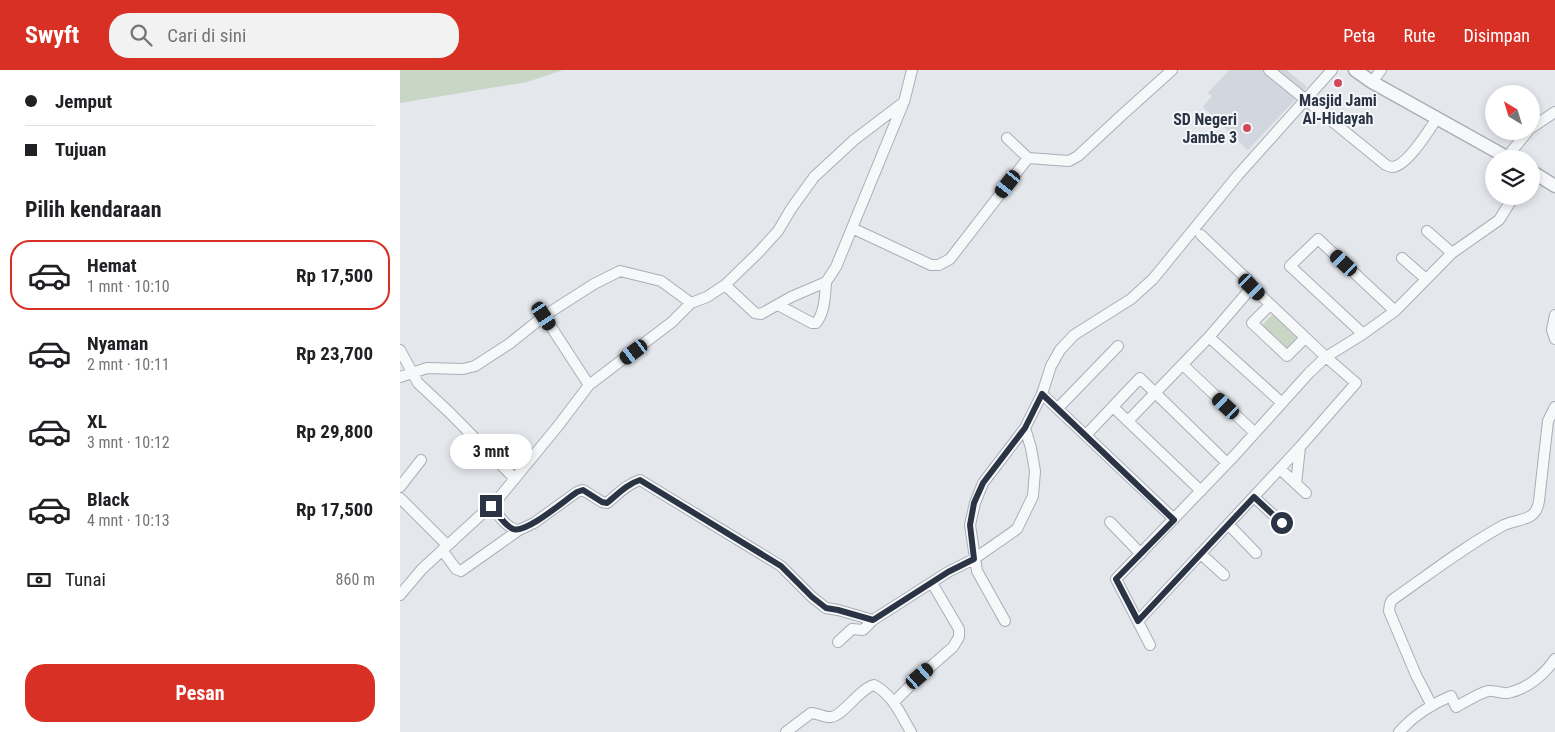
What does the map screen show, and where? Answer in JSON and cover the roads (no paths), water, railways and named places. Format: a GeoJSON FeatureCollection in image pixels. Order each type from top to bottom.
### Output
{"type":"FeatureCollection","features":[{"type":"Feature","properties":{"kind":"street"},"geometry":{"type":"LineString","coordinates":[[778,305],[812,324],[820,319],[826,282],[836,267],[904,102],[912,70]]}},
{"type":"Feature","properties":{"kind":"street"},"geometry":{"type":"LineString","coordinates":[[1007,138],[1028,158],[1068,161],[1078,156],[1172,70]]}},
{"type":"Feature","properties":{"kind":"street"},"geometry":{"type":"LineString","coordinates":[[1269,70],[1386,165],[1392,167],[1410,156],[1438,118]]}},
{"type":"Feature","properties":{"kind":"street"},"geometry":{"type":"LineString","coordinates":[[1005,620],[977,571],[970,525],[974,503],[983,483],[1025,428],[1042,394],[1051,366],[1060,350],[1074,335],[1131,299],[1153,279],[1238,175],[1332,70]]}},
{"type":"Feature","properties":{"kind":"street"},"geometry":{"type":"LineString","coordinates":[[1355,70],[1372,82],[1494,150]]}},
{"type":"Feature","properties":{"kind":"street"},"geometry":{"type":"LineString","coordinates":[[1372,82],[1381,70]]}},
{"type":"Feature","properties":{"kind":"street"},"geometry":{"type":"LineString","coordinates":[[400,595],[422,569],[491,506],[558,426],[589,385],[672,322],[691,303],[707,297],[725,285],[778,231],[791,208],[814,178],[854,140],[904,102]]}},
{"type":"Feature","properties":{"kind":"street"},"geometry":{"type":"LineString","coordinates":[[1540,122],[1555,112]]}},
{"type":"Feature","properties":{"kind":"street"},"geometry":{"type":"LineString","coordinates":[[852,228],[931,265],[939,265],[950,258],[1028,158]]}},
{"type":"Feature","properties":{"kind":"street"},"geometry":{"type":"LineString","coordinates":[[1540,177],[1555,186]]}},
{"type":"Feature","properties":{"kind":"street"},"geometry":{"type":"LineString","coordinates":[[1150,645],[1116,579],[1201,492],[1308,373],[1326,357],[1395,311],[1452,253],[1499,220],[1508,205]]}},
{"type":"Feature","properties":{"kind":"street"},"geometry":{"type":"LineString","coordinates":[[1427,231],[1452,253]]}},
{"type":"Feature","properties":{"kind":"street"},"geometry":{"type":"LineString","coordinates":[[1138,621],[1280,469],[1356,383],[1270,305],[1252,287],[1250,282],[1201,234]]}},
{"type":"Feature","properties":{"kind":"street"},"geometry":{"type":"LineString","coordinates":[[1363,334],[1290,266],[1318,239],[1395,311]]}},
{"type":"Feature","properties":{"kind":"street"},"geometry":{"type":"LineString","coordinates":[[1402,258],[1426,279]]}},
{"type":"Feature","properties":{"kind":"street"},"geometry":{"type":"LineString","coordinates":[[400,377],[427,368],[463,369],[475,366],[509,344],[544,316],[594,284],[620,271],[661,281],[691,303]]}},
{"type":"Feature","properties":{"kind":"street"},"geometry":{"type":"LineString","coordinates":[[725,285],[755,313],[761,314],[826,282]]}},
{"type":"Feature","properties":{"kind":"street"},"geometry":{"type":"LineString","coordinates":[[1128,421],[1209,337],[1252,287]]}},
{"type":"Feature","properties":{"kind":"street"},"geometry":{"type":"LineString","coordinates":[[1270,305],[1252,323],[1287,356],[1305,338]]}},
{"type":"Feature","properties":{"kind":"street"},"geometry":{"type":"LineString","coordinates":[[1555,315],[1552,330],[1555,339]]}},
{"type":"Feature","properties":{"kind":"street"},"geometry":{"type":"LineString","coordinates":[[544,316],[589,385]]}},
{"type":"Feature","properties":{"kind":"street"},"geometry":{"type":"LineString","coordinates":[[1209,337],[1282,403]]}},
{"type":"Feature","properties":{"kind":"street"},"geometry":{"type":"LineString","coordinates":[[1058,408],[1118,346]]}},
{"type":"Feature","properties":{"kind":"street"},"geometry":{"type":"LineString","coordinates":[[400,350],[418,383],[460,422],[470,435],[515,479]]}},
{"type":"Feature","properties":{"kind":"street"},"geometry":{"type":"LineString","coordinates":[[1183,365],[1255,433]]}},
{"type":"Feature","properties":{"kind":"street"},"geometry":{"type":"LineString","coordinates":[[1086,435],[1140,378],[1228,463]]}},
{"type":"Feature","properties":{"kind":"street"},"geometry":{"type":"LineString","coordinates":[[1042,394],[1174,520]]}},
{"type":"Feature","properties":{"kind":"street"},"geometry":{"type":"LineString","coordinates":[[1113,407],[1201,492]]}},
{"type":"Feature","properties":{"kind":"street"},"geometry":{"type":"LineString","coordinates":[[1432,704],[1416,675],[1401,641],[1389,611],[1390,604],[1392,600],[1473,544],[1506,524],[1532,517],[1539,501],[1548,421],[1555,407]]}},
{"type":"Feature","properties":{"kind":"street"},"geometry":{"type":"LineString","coordinates":[[838,642],[852,629],[862,630],[873,620],[948,572],[974,559],[1018,529],[1033,496],[1035,471],[1025,428]]}},
{"type":"Feature","properties":{"kind":"street"},"geometry":{"type":"LineString","coordinates":[[1296,484],[1300,447]]}},
{"type":"Feature","properties":{"kind":"street"},"geometry":{"type":"LineString","coordinates":[[400,487],[421,460]]}},
{"type":"Feature","properties":{"kind":"street"},"geometry":{"type":"LineString","coordinates":[[1280,469],[1306,494]]}},
{"type":"Feature","properties":{"kind":"street"},"geometry":{"type":"LineString","coordinates":[[400,498],[444,548],[456,569],[461,571],[577,492],[583,490],[602,502],[607,503],[634,482],[640,480],[781,566],[812,597],[826,608],[873,620]]}},
{"type":"Feature","properties":{"kind":"street"},"geometry":{"type":"LineString","coordinates":[[1254,497],[1282,523]]}},
{"type":"Feature","properties":{"kind":"street"},"geometry":{"type":"LineString","coordinates":[[491,506],[508,526],[519,530]]}},
{"type":"Feature","properties":{"kind":"street"},"geometry":{"type":"LineString","coordinates":[[1110,522],[1141,554]]}},
{"type":"Feature","properties":{"kind":"street"},"geometry":{"type":"LineString","coordinates":[[1228,524],[1256,553]]}},
{"type":"Feature","properties":{"kind":"street"},"geometry":{"type":"LineString","coordinates":[[1201,554],[1224,575]]}},
{"type":"Feature","properties":{"kind":"street"},"geometry":{"type":"LineString","coordinates":[[894,702],[953,647],[959,637],[959,630],[932,583]]}},
{"type":"Feature","properties":{"kind":"street"},"geometry":{"type":"LineString","coordinates":[[1399,732],[1422,710],[1451,696],[1456,707],[1488,691],[1506,694],[1530,684],[1548,670],[1555,659]]}},
{"type":"Feature","properties":{"kind":"street"},"geometry":{"type":"LineString","coordinates":[[786,732],[811,713],[831,718],[836,716],[870,686],[876,686],[894,702],[911,732]]}},
{"type":"Feature","properties":{"kind":"place","name":"Masjid Jami Al-Hidayah"},"geometry":{"type":"Point","coordinates":[1338,83]}},
{"type":"Feature","properties":{"kind":"place","name":"SD Negeri Jambe 3"},"geometry":{"type":"Point","coordinates":[1247,128]}}]}
